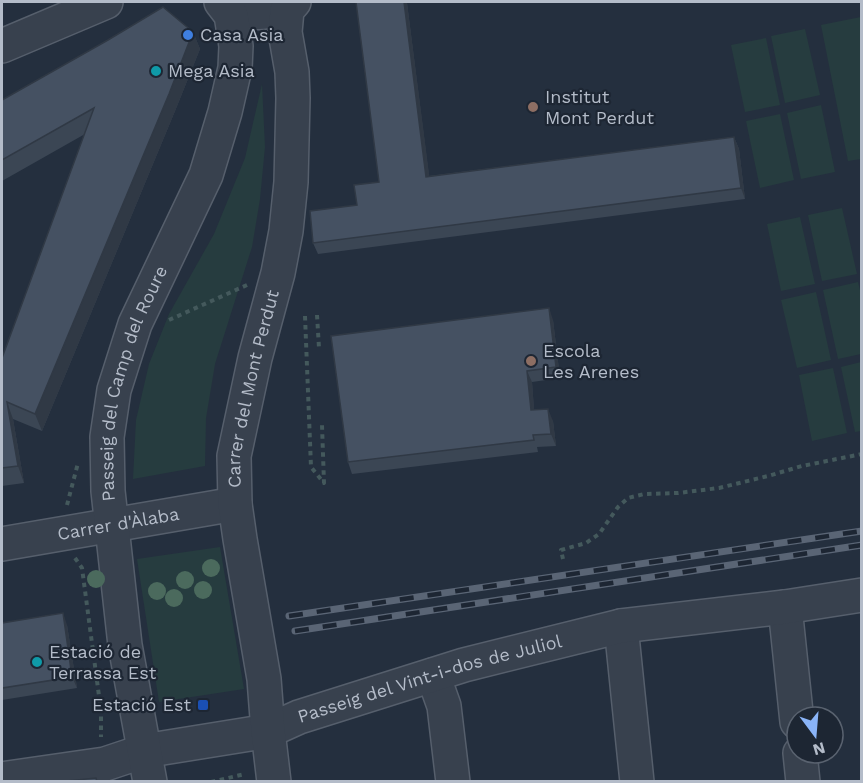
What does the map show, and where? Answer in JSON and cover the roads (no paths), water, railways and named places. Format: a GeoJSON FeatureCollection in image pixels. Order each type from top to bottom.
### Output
{"type":"FeatureCollection","features":[{"type":"Feature","properties":{"kind":"street"},"geometry":{"type":"LineString","coordinates":[[4,38],[106,2]]}},
{"type":"Feature","properties":{"kind":"street","name":"Passeig del Camp del Roure"},"geometry":{"type":"LineString","coordinates":[[147,766],[125,645],[108,491],[107,437],[114,390],[135,324],[206,175],[225,112],[235,68],[236,46],[231,15],[221,2]]}},
{"type":"Feature","properties":{"kind":"street"},"geometry":{"type":"LineString","coordinates":[[226,2],[249,11],[265,12],[289,2]]}},
{"type":"Feature","properties":{"kind":"street","name":"Carrer del Mont Perdut"},"geometry":{"type":"LineString","coordinates":[[274,782],[264,679],[235,504],[234,456],[286,231],[291,182],[293,98],[292,72],[285,32],[287,9],[294,2]]}},
{"type":"Feature","properties":{"kind":"street","name":"Carrer d'Àlaba"},"geometry":{"type":"LineString","coordinates":[[2,544],[235,504]]}},
{"type":"Feature","properties":{"kind":"street","name":"Passeig del Vint-i-dos de Juliol"},"geometry":{"type":"LineString","coordinates":[[2,779],[111,762],[147,766],[268,731],[299,717],[464,665],[621,626],[785,607],[861,595]]}},
{"type":"Feature","properties":{"kind":"street"},"geometry":{"type":"LineString","coordinates":[[785,607],[795,705]]}},
{"type":"Feature","properties":{"kind":"street"},"geometry":{"type":"LineString","coordinates":[[621,626],[637,782]]}},
{"type":"Feature","properties":{"kind":"street"},"geometry":{"type":"LineString","coordinates":[[433,675],[444,706],[453,782]]}},
{"type":"Feature","properties":{"kind":"street"},"geometry":{"type":"LineString","coordinates":[[801,765],[803,782]]}},
{"type":"Feature","properties":{"kind":"railway"},"geometry":{"type":"LineString","coordinates":[[289,616],[862,531]]}},
{"type":"Feature","properties":{"kind":"railway"},"geometry":{"type":"LineString","coordinates":[[295,631],[862,545]]}},
{"type":"Feature","properties":{"kind":"place","name":"Casa Asia"},"geometry":{"type":"Point","coordinates":[188,35]}},
{"type":"Feature","properties":{"kind":"place","name":"Mega Asia"},"geometry":{"type":"Point","coordinates":[156,71]}},
{"type":"Feature","properties":{"kind":"place","name":"Institut Mont Perdut"},"geometry":{"type":"Point","coordinates":[533,107]}},
{"type":"Feature","properties":{"kind":"place","name":"Escola Les Arenes"},"geometry":{"type":"Point","coordinates":[531,361]}},
{"type":"Feature","properties":{"kind":"place","name":"Estació de Terrassa Est"},"geometry":{"type":"Point","coordinates":[37,662]}},
{"type":"Feature","properties":{"kind":"place","name":"Estació Est"},"geometry":{"type":"Point","coordinates":[203,705]}}]}
